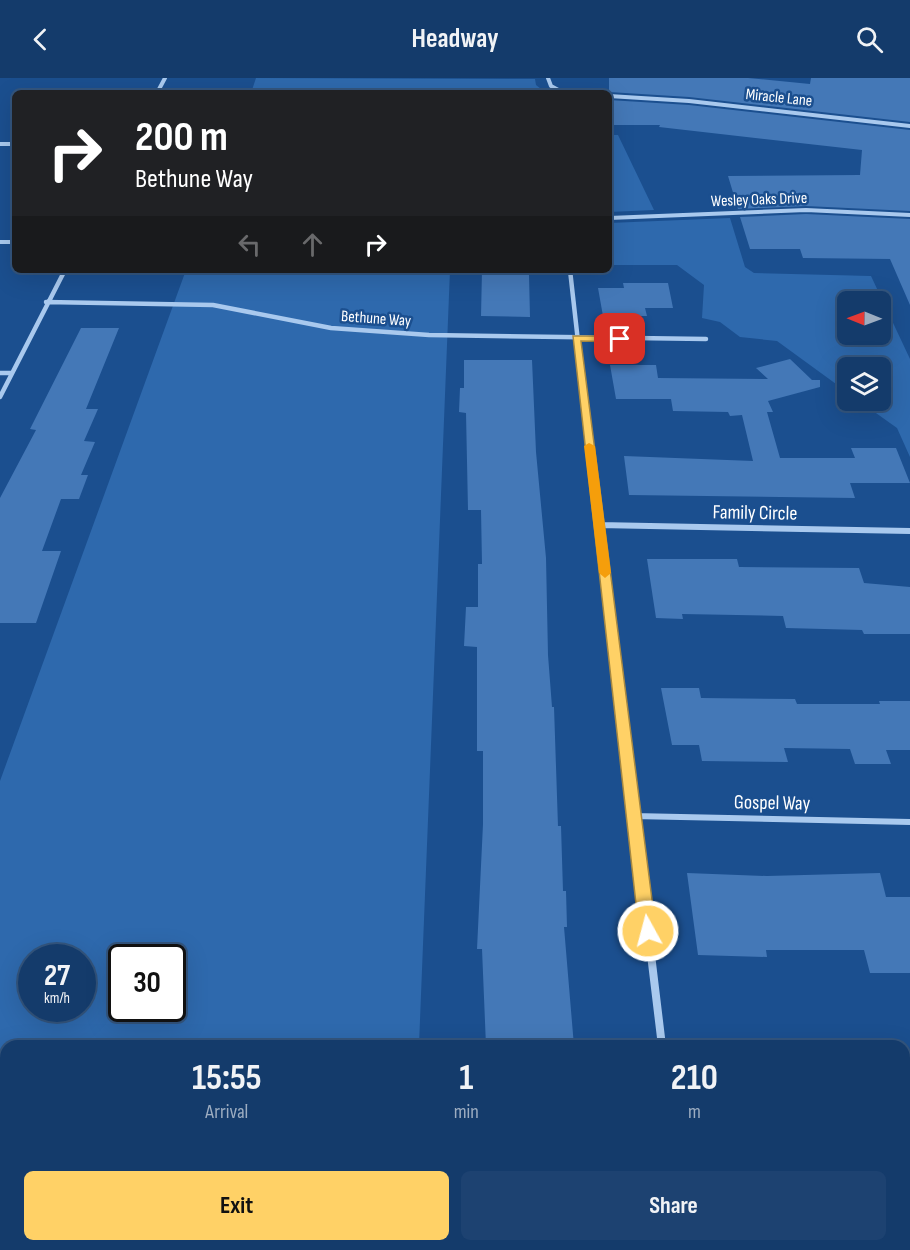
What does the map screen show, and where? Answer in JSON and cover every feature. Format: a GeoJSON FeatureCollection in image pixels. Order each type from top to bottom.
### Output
{"type":"FeatureCollection","features":[{"type":"Feature","properties":{"kind":"street"},"geometry":{"type":"LineString","coordinates":[[548,78],[549,83],[560,90]]}},
{"type":"Feature","properties":{"kind":"street","name":"Miracle Lane"},"geometry":{"type":"LineString","coordinates":[[612,96],[689,100],[910,126]]}},
{"type":"Feature","properties":{"kind":"street","name":"Wesley Oaks Drive"},"geometry":{"type":"LineString","coordinates":[[612,219],[806,210],[910,215]]}},
{"type":"Feature","properties":{"kind":"street"},"geometry":{"type":"LineString","coordinates":[[0,397],[46,302],[63,273]]}},
{"type":"Feature","properties":{"kind":"street"},"geometry":{"type":"LineString","coordinates":[[570,273],[576,338],[661,1040]]}},
{"type":"Feature","properties":{"kind":"street","name":"Bethune Way"},"geometry":{"type":"LineString","coordinates":[[46,302],[213,305],[331,328],[429,335],[706,339]]}},
{"type":"Feature","properties":{"kind":"street"},"geometry":{"type":"LineString","coordinates":[[0,373],[12,373]]}},
{"type":"Feature","properties":{"kind":"street","name":"Family Circle"},"geometry":{"type":"LineString","coordinates":[[599,525],[910,531]]}},
{"type":"Feature","properties":{"kind":"street","name":"Gospel Way"},"geometry":{"type":"LineString","coordinates":[[633,816],[910,822]]}},
{"type":"Feature","properties":{"kind":"shaded area"},"geometry":{"type":"Polygon","coordinates":[[[256,78],[535,79],[536,85],[542,90],[252,90],[256,78]]]}},
{"type":"Feature","properties":{"kind":"shaded area"},"geometry":{"type":"Polygon","coordinates":[[[612,135],[618,135],[654,210],[612,212],[612,135]]]}},
{"type":"Feature","properties":{"kind":"shaded area"},"geometry":{"type":"Polygon","coordinates":[[[730,218],[745,267],[754,273],[871,276],[878,291],[837,291],[837,345],[891,345],[891,319],[910,359],[910,457],[897,428],[873,411],[891,411],[891,357],[837,357],[837,385],[777,341],[740,337],[720,322],[702,318],[704,285],[677,265],[612,265],[612,223],[730,218]]]}},
{"type":"Feature","properties":{"kind":"shaded area"},"geometry":{"type":"Polygon","coordinates":[[[185,273],[450,273],[419,1040],[0,1040],[0,781],[185,273]]]}},
{"type":"Feature","properties":{"kind":"building"},"geometry":{"type":"Polygon","coordinates":[[[609,78],[748,78],[810,84],[811,78],[910,78],[910,122],[689,97],[612,92],[609,90],[609,78]]]}},
{"type":"Feature","properties":{"kind":"building"},"geometry":{"type":"Polygon","coordinates":[[[612,100],[689,105],[910,130],[910,211],[806,206],[738,209],[728,176],[860,175],[862,150],[659,127],[660,125],[612,125],[612,100]]]}},
{"type":"Feature","properties":{"kind":"building"},"geometry":{"type":"Polygon","coordinates":[[[806,214],[910,219],[910,305],[890,259],[803,258],[800,249],[750,249],[740,217],[806,214]]]}},
{"type":"Feature","properties":{"kind":"building"},"geometry":{"type":"Polygon","coordinates":[[[482,273],[529,275],[530,317],[481,316],[482,273]]]}},
{"type":"Feature","properties":{"kind":"building"},"geometry":{"type":"Polygon","coordinates":[[[623,283],[668,283],[673,308],[645,308],[647,316],[603,316],[598,288],[624,288],[623,283]]]}},
{"type":"Feature","properties":{"kind":"building"},"geometry":{"type":"Polygon","coordinates":[[[81,328],[119,328],[86,409],[98,409],[84,441],[95,442],[81,475],[88,475],[79,499],[61,499],[42,551],[61,551],[36,623],[0,623],[0,498],[36,430],[30,429],[81,328]]]}},
{"type":"Feature","properties":{"kind":"building"},"geometry":{"type":"Polygon","coordinates":[[[790,359],[812,380],[820,380],[820,387],[768,401],[773,412],[767,412],[780,458],[855,458],[851,448],[896,448],[910,483],[850,483],[855,498],[629,495],[624,456],[753,461],[742,415],[730,416],[728,412],[673,411],[671,399],[616,399],[610,365],[656,365],[658,378],[768,379],[756,368],[790,359]]]}},
{"type":"Feature","properties":{"kind":"building"},"geometry":{"type":"Polygon","coordinates":[[[464,360],[532,360],[536,452],[546,558],[548,655],[552,707],[554,707],[558,826],[561,826],[563,891],[566,891],[567,927],[564,927],[573,1040],[486,1040],[482,949],[477,949],[483,824],[483,751],[477,751],[477,647],[464,646],[466,607],[478,607],[478,564],[482,564],[481,510],[468,510],[466,413],[459,412],[460,388],[464,388],[464,360]]]}},
{"type":"Feature","properties":{"kind":"building"},"geometry":{"type":"Polygon","coordinates":[[[647,559],[737,559],[739,567],[859,568],[864,583],[910,587],[910,634],[864,634],[862,630],[786,628],[783,616],[682,614],[683,619],[656,618],[647,559]]]}},
{"type":"Feature","properties":{"kind":"building"},"geometry":{"type":"Polygon","coordinates":[[[661,688],[699,688],[701,698],[795,699],[797,704],[880,704],[879,701],[910,701],[910,750],[886,750],[891,764],[855,764],[850,749],[784,748],[788,762],[702,761],[699,745],[672,745],[661,688]]]}},
{"type":"Feature","properties":{"kind":"building"},"geometry":{"type":"Polygon","coordinates":[[[687,873],[767,876],[880,873],[886,897],[910,897],[910,973],[870,973],[864,950],[766,950],[767,957],[698,955],[687,873]]]}},
{"type":"Feature","properties":{"kind":"slow traffic"},"geometry":{"type":"LineString","coordinates":[[589,446],[605,573]]}},
{"type":"Feature","properties":{"kind":"route"},"geometry":{"type":"LineString","coordinates":[[620,339],[576,338],[648,931]]}}]}
